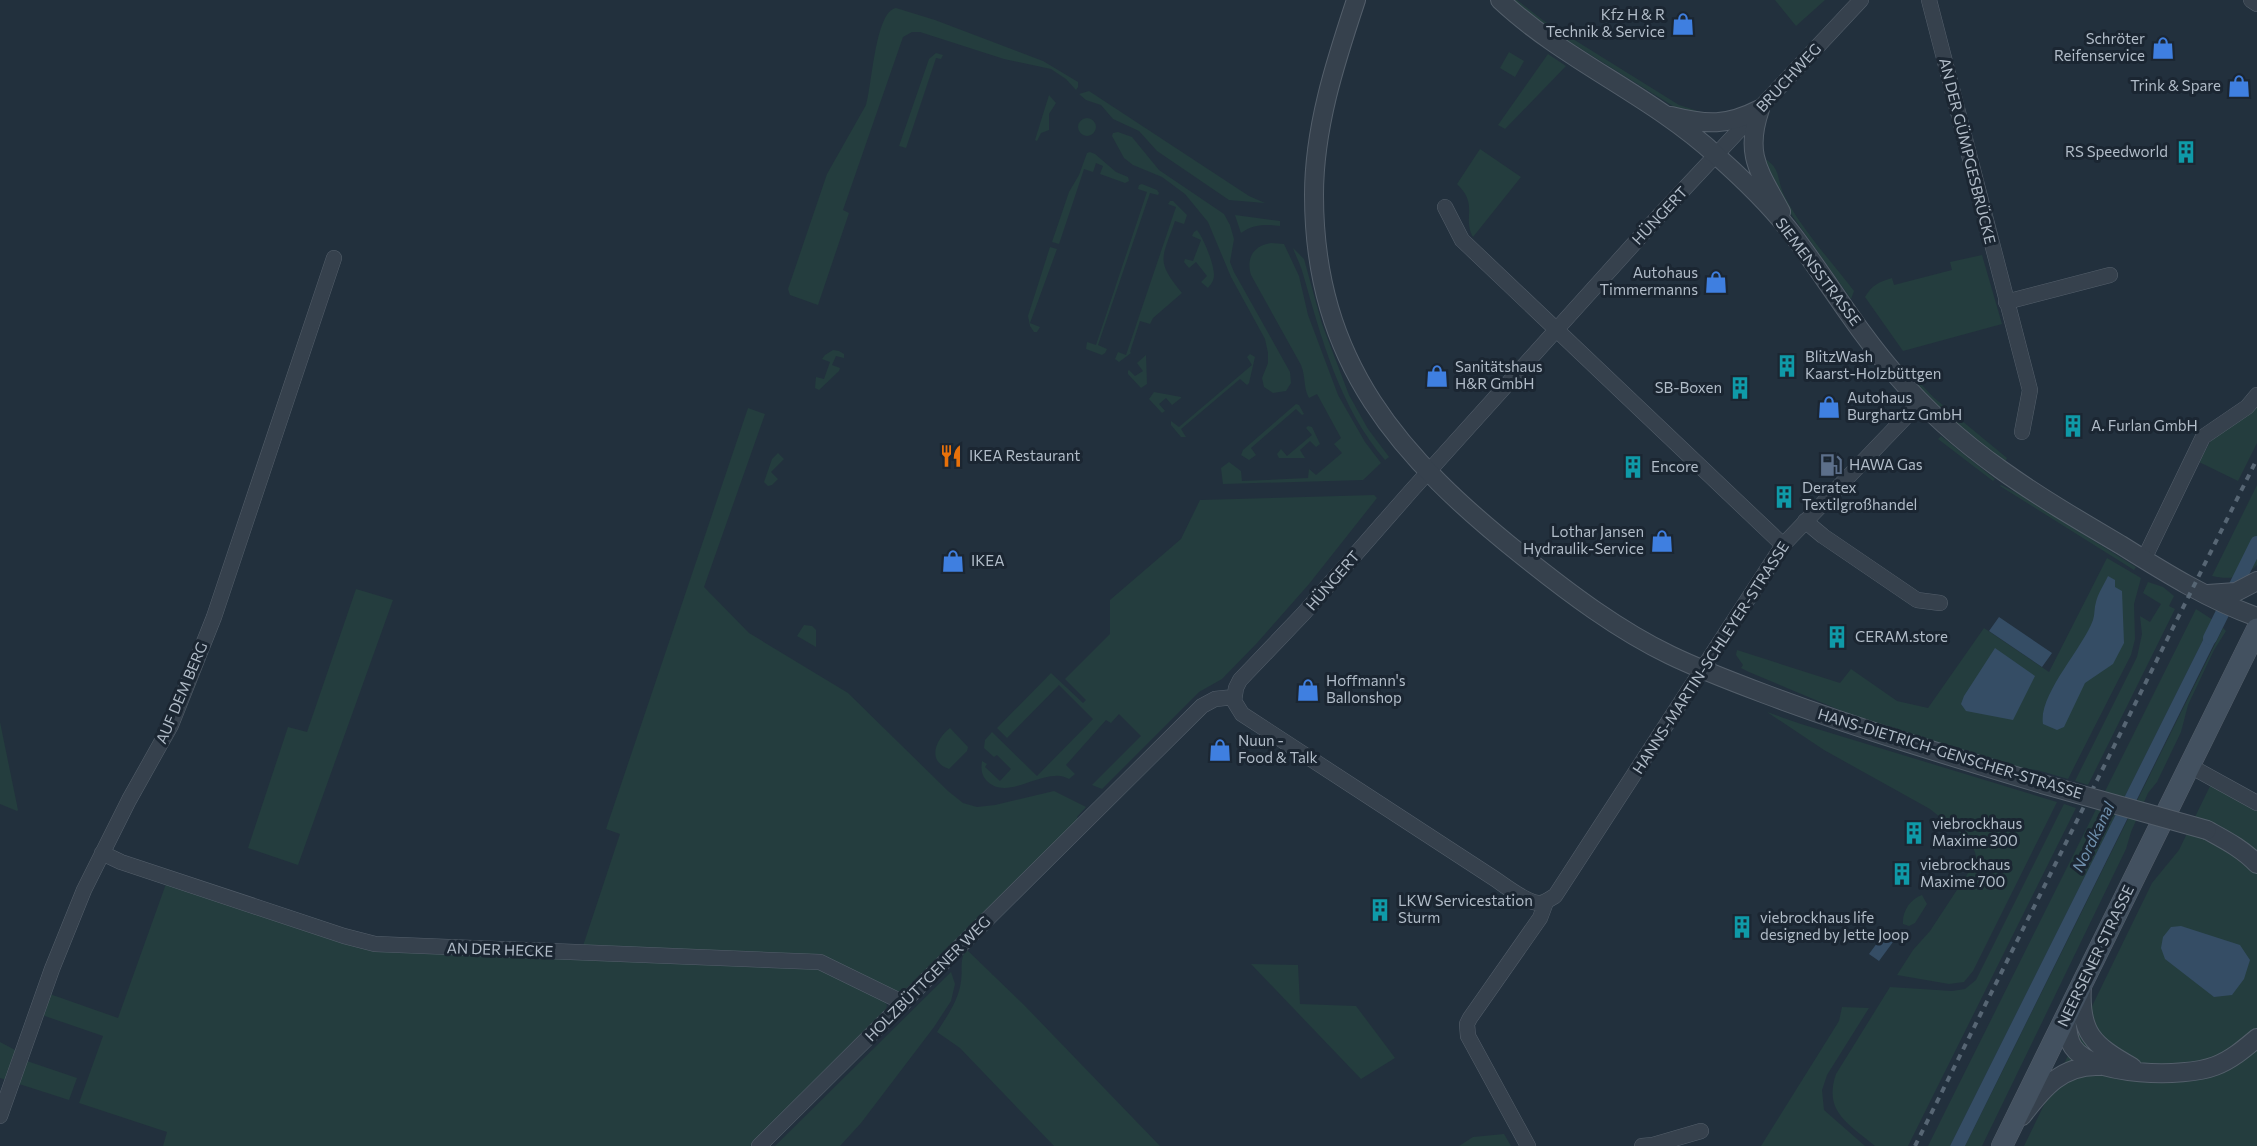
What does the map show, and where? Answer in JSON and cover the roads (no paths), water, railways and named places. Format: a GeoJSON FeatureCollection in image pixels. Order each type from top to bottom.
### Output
{"type":"FeatureCollection","features":[{"type":"Feature","properties":{"kind":"main road","name":"NEERSENER STRASSE"},"geometry":{"type":"LineString","coordinates":[[2004,1143],[2257,629]]}},
{"type":"Feature","properties":{"kind":"street","name":"HANS-DIETRICH-GENSCHER-STRASSE"},"geometry":{"type":"LineString","coordinates":[[1356,0],[1328,94],[1318,140],[1314,194],[1318,255],[1332,316],[1358,378],[1388,426],[1428,472],[1485,525],[1578,598],[1668,654],[1702,670],[1908,744],[2206,830],[2229,841],[2249,855],[2257,864]]}},
{"type":"Feature","properties":{"kind":"street","name":"HANS-DIETRICH-GENSCHER-STRASSE"},"geometry":{"type":"LineString","coordinates":[[1348,24],[1362,0]]}},
{"type":"Feature","properties":{"kind":"street","name":"SIEMENSSTRASSE"},"geometry":{"type":"LineString","coordinates":[[1500,0],[1519,18],[1550,41],[1666,115],[1717,156],[1791,233],[1885,362],[1920,402],[1966,444],[2002,472],[2144,559],[2206,594],[2257,617]]}},
{"type":"Feature","properties":{"kind":"street","name":"BRUCHWEG"},"geometry":{"type":"LineString","coordinates":[[1717,156],[1861,0]]}},
{"type":"Feature","properties":{"kind":"street","name":"AN DER GÜMPGESBRÜCKE"},"geometry":{"type":"LineString","coordinates":[[1929,0],[2030,390],[2022,432]]}},
{"type":"Feature","properties":{"kind":"street"},"geometry":{"type":"LineString","coordinates":[[2251,0],[2257,4]]}},
{"type":"Feature","properties":{"kind":"street"},"geometry":{"type":"LineString","coordinates":[[1666,115],[1700,122],[1725,123],[1741,119],[1760,109]]}},
{"type":"Feature","properties":{"kind":"street"},"geometry":{"type":"LineString","coordinates":[[1760,109],[1755,126],[1753,154],[1758,170],[1791,233]]}},
{"type":"Feature","properties":{"kind":"street","name":"HÜNGERT"},"geometry":{"type":"LineString","coordinates":[[1234,696],[1240,680],[1304,613],[1657,218],[1717,156]]}},
{"type":"Feature","properties":{"kind":"street"},"geometry":{"type":"LineString","coordinates":[[1445,207],[1462,240],[1783,545]]}},
{"type":"Feature","properties":{"kind":"street","name":"AUF DEM BERG"},"geometry":{"type":"LineString","coordinates":[[0,1116],[52,969],[84,890],[129,800],[159,750],[214,617],[334,258]]}},
{"type":"Feature","properties":{"kind":"street"},"geometry":{"type":"LineString","coordinates":[[2006,302],[2110,275]]}},
{"type":"Feature","properties":{"kind":"street"},"geometry":{"type":"LineString","coordinates":[[2144,559],[2204,436],[2247,407],[2257,395]]}},
{"type":"Feature","properties":{"kind":"street","name":"HANNS-MARTIN-SCHLEYER-STRASSE"},"geometry":{"type":"LineString","coordinates":[[1528,1146],[1468,1036],[1470,1018],[1540,918],[1546,902],[1555,896],[1783,545],[1920,402]]}},
{"type":"Feature","properties":{"kind":"street"},"geometry":{"type":"LineString","coordinates":[[1805,521],[1822,536],[1917,600],[1940,603]]}},
{"type":"Feature","properties":{"kind":"street"},"geometry":{"type":"LineString","coordinates":[[2206,594],[2236,592],[2254,583]]}},
{"type":"Feature","properties":{"kind":"street"},"geometry":{"type":"LineString","coordinates":[[2240,611],[2246,631],[2243,657]]}},
{"type":"Feature","properties":{"kind":"street"},"geometry":{"type":"LineString","coordinates":[[1234,696],[1235,706],[1242,714],[1527,899],[1537,903],[1546,902]]}},
{"type":"Feature","properties":{"kind":"street","name":"HOLZBÜTTGENER WEG"},"geometry":{"type":"LineString","coordinates":[[759,1146],[1202,706],[1215,699],[1234,696]]}},
{"type":"Feature","properties":{"kind":"street"},"geometry":{"type":"LineString","coordinates":[[2190,766],[2257,803]]}},
{"type":"Feature","properties":{"kind":"street","name":"AN DER HECKE"},"geometry":{"type":"LineString","coordinates":[[102,853],[121,862],[375,944],[820,962],[904,1003]]}},
{"type":"Feature","properties":{"kind":"street"},"geometry":{"type":"LineString","coordinates":[[2082,984],[2083,1022],[2091,1036],[2110,1053],[2139,1071]]}},
{"type":"Feature","properties":{"kind":"street"},"geometry":{"type":"LineString","coordinates":[[2066,1016],[2068,1038],[2074,1049],[2085,1058],[2105,1067]]}},
{"type":"Feature","properties":{"kind":"street"},"geometry":{"type":"LineString","coordinates":[[2004,1143],[2029,1107],[2068,1070],[2086,1066],[2162,1074],[2188,1073],[2215,1066],[2241,1052],[2257,1038]]}},
{"type":"Feature","properties":{"kind":"street"},"geometry":{"type":"LineString","coordinates":[[1642,1146],[1701,1131]]}},
{"type":"Feature","properties":{"kind":"water"},"geometry":{"type":"Polygon","coordinates":[[[2108,576],[2115,580],[2115,587],[2122,591],[2124,643],[2113,664],[2085,683],[2064,727],[2057,730],[2043,724],[2043,712],[2047,699],[2088,631],[2093,620],[2095,604],[2108,576]]]}},
{"type":"Feature","properties":{"kind":"water"},"geometry":{"type":"Polygon","coordinates":[[[1999,617],[2052,653],[2042,667],[1989,631],[1999,617]]]}},
{"type":"Feature","properties":{"kind":"water"},"geometry":{"type":"Polygon","coordinates":[[[2213,620],[2222,628],[1965,1146],[1950,1146],[2213,620]]]}},
{"type":"Feature","properties":{"kind":"water"},"geometry":{"type":"Polygon","coordinates":[[[1995,648],[2035,676],[2013,720],[1966,711],[1961,704],[1995,648]]]}},
{"type":"Feature","properties":{"kind":"water"},"geometry":{"type":"Polygon","coordinates":[[[2181,926],[2240,945],[2250,960],[2244,979],[2232,995],[2214,997],[2165,959],[2161,948],[2163,937],[2171,927],[2181,926]]]}},
{"type":"Feature","properties":{"kind":"water"},"geometry":{"type":"Polygon","coordinates":[[[1883,935],[1893,942],[1879,961],[1869,954],[1883,935]]]}},
{"type":"Feature","properties":{"kind":"waterway","name":"Nordkanal"},"geometry":{"type":"LineString","coordinates":[[2210,638],[2257,543]]}},
{"type":"Feature","properties":{"kind":"railway"},"geometry":{"type":"LineString","coordinates":[[1915,1146],[2257,459]]}},
{"type":"Feature","properties":{"kind":"place","name":"Kfz H & R Technik & Service"},"geometry":{"type":"Point","coordinates":[1683,24]}},
{"type":"Feature","properties":{"kind":"place","name":"Schröter Reifenservice"},"geometry":{"type":"Point","coordinates":[2163,48]}},
{"type":"Feature","properties":{"kind":"place","name":"Trink & Spare"},"geometry":{"type":"Point","coordinates":[2239,86]}},
{"type":"Feature","properties":{"kind":"place","name":"RS Speedworld"},"geometry":{"type":"Point","coordinates":[2186,152]}},
{"type":"Feature","properties":{"kind":"place","name":"Autohaus Timmermanns"},"geometry":{"type":"Point","coordinates":[1716,282]}},
{"type":"Feature","properties":{"kind":"place","name":"BlitzWash Kaarst-Holzbüttgen"},"geometry":{"type":"Point","coordinates":[1787,366]}},
{"type":"Feature","properties":{"kind":"place","name":"Sanitätshaus H&R GmbH"},"geometry":{"type":"Point","coordinates":[1437,376]}},
{"type":"Feature","properties":{"kind":"place","name":"SB-Boxen"},"geometry":{"type":"Point","coordinates":[1740,388]}},
{"type":"Feature","properties":{"kind":"place","name":"Autohaus Burghartz GmbH"},"geometry":{"type":"Point","coordinates":[1829,407]}},
{"type":"Feature","properties":{"kind":"place","name":"A. Furlan GmbH"},"geometry":{"type":"Point","coordinates":[2073,426]}},
{"type":"Feature","properties":{"kind":"place","name":"IKEA Restaurant"},"geometry":{"type":"Point","coordinates":[951,456]}},
{"type":"Feature","properties":{"kind":"place","name":"HAWA Gas"},"geometry":{"type":"Point","coordinates":[1831,465]}},
{"type":"Feature","properties":{"kind":"place","name":"Encore"},"geometry":{"type":"Point","coordinates":[1633,467]}},
{"type":"Feature","properties":{"kind":"place","name":"Deratex Textilgroßhandel"},"geometry":{"type":"Point","coordinates":[1784,497]}},
{"type":"Feature","properties":{"kind":"place","name":"Lothar Jansen Hydraulik-Service"},"geometry":{"type":"Point","coordinates":[1662,541]}},
{"type":"Feature","properties":{"kind":"place","name":"IKEA"},"geometry":{"type":"Point","coordinates":[953,561]}},
{"type":"Feature","properties":{"kind":"place","name":"CERAM.store"},"geometry":{"type":"Point","coordinates":[1837,637]}},
{"type":"Feature","properties":{"kind":"place","name":"Hoffmann's Ballonshop"},"geometry":{"type":"Point","coordinates":[1308,690]}},
{"type":"Feature","properties":{"kind":"place","name":"Nuun - Food & Talk"},"geometry":{"type":"Point","coordinates":[1220,750]}},
{"type":"Feature","properties":{"kind":"place","name":"viebrockhaus Maxime 300"},"geometry":{"type":"Point","coordinates":[1914,833]}},
{"type":"Feature","properties":{"kind":"place","name":"viebrockhaus Maxime 700"},"geometry":{"type":"Point","coordinates":[1902,874]}},
{"type":"Feature","properties":{"kind":"place","name":"LKW Servicestation Sturm"},"geometry":{"type":"Point","coordinates":[1380,910]}},
{"type":"Feature","properties":{"kind":"place","name":"viebrockhaus life designed by Jette Joop"},"geometry":{"type":"Point","coordinates":[1742,927]}}]}
